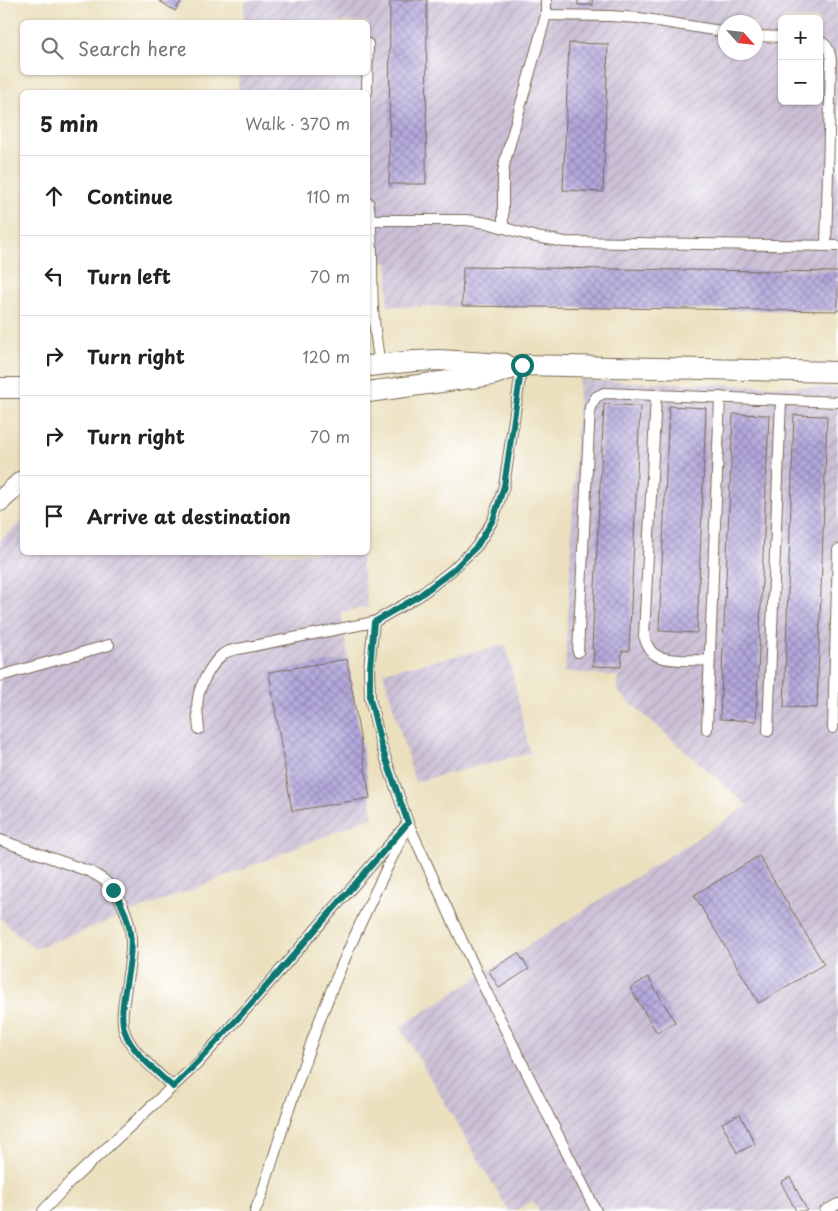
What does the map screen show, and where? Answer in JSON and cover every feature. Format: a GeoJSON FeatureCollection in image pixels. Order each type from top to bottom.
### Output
{"type":"FeatureCollection","features":[{"type":"Feature","properties":{"kind":"street"},"geometry":{"type":"LineString","coordinates":[[374,366],[439,360],[522,365],[838,372]]}},
{"type":"Feature","properties":{"kind":"street"},"geometry":{"type":"LineString","coordinates":[[370,392],[492,375],[522,365]]}},
{"type":"Feature","properties":{"kind":"street"},"geometry":{"type":"LineString","coordinates":[[0,388],[20,388]]}},
{"type":"Feature","properties":{"kind":"street"},"geometry":{"type":"LineString","coordinates":[[0,501],[20,483]]}},
{"type":"Feature","properties":{"kind":"lane"},"geometry":{"type":"LineString","coordinates":[[503,228],[503,173],[505,161],[546,16],[546,0]]}},
{"type":"Feature","properties":{"kind":"lane"},"geometry":{"type":"LineString","coordinates":[[546,16],[639,18],[718,31]]}},
{"type":"Feature","properties":{"kind":"lane"},"geometry":{"type":"LineString","coordinates":[[763,36],[778,37]]}},
{"type":"Feature","properties":{"kind":"lane"},"geometry":{"type":"LineString","coordinates":[[823,43],[830,51],[831,62],[826,246]]}},
{"type":"Feature","properties":{"kind":"lane"},"geometry":{"type":"LineString","coordinates":[[367,75],[367,90]]}},
{"type":"Feature","properties":{"kind":"lane"},"geometry":{"type":"LineString","coordinates":[[370,214],[375,334],[374,366]]}},
{"type":"Feature","properties":{"kind":"lane"},"geometry":{"type":"LineString","coordinates":[[371,220],[467,220],[565,242],[838,246]]}},
{"type":"Feature","properties":{"kind":"lane"},"geometry":{"type":"LineString","coordinates":[[199,729],[197,715],[198,697],[205,677],[214,662],[225,653],[374,622],[419,596],[452,571],[477,546],[493,520],[504,486],[522,365]]}},
{"type":"Feature","properties":{"kind":"lane"},"geometry":{"type":"LineString","coordinates":[[578,652],[590,407],[596,397],[604,394],[656,395],[838,402]]}},
{"type":"Feature","properties":{"kind":"lane"},"geometry":{"type":"LineString","coordinates":[[656,395],[644,636],[647,646],[654,654],[663,659],[709,661]]}},
{"type":"Feature","properties":{"kind":"lane"},"geometry":{"type":"LineString","coordinates":[[706,729],[720,398]]}},
{"type":"Feature","properties":{"kind":"lane"},"geometry":{"type":"LineString","coordinates":[[768,731],[781,400]]}},
{"type":"Feature","properties":{"kind":"lane"},"geometry":{"type":"LineString","coordinates":[[833,728],[838,550]]}},
{"type":"Feature","properties":{"kind":"lane"},"geometry":{"type":"LineString","coordinates":[[374,622],[370,668],[370,698],[381,745],[408,823],[479,977],[596,1211]]}},
{"type":"Feature","properties":{"kind":"lane"},"geometry":{"type":"LineString","coordinates":[[0,676],[109,645]]}},
{"type":"Feature","properties":{"kind":"lane"},"geometry":{"type":"LineString","coordinates":[[43,1211],[72,1180],[196,1064],[251,1004],[408,823]]}},
{"type":"Feature","properties":{"kind":"lane"},"geometry":{"type":"LineString","coordinates":[[255,1211],[301,1071],[324,1008],[354,938],[408,823]]}},
{"type":"Feature","properties":{"kind":"lane"},"geometry":{"type":"LineString","coordinates":[[0,840],[91,872],[113,890],[120,900],[131,931],[132,947],[123,1007],[125,1032],[136,1051],[173,1087]]}},
{"type":"Feature","properties":{"kind":"lane"},"geometry":{"type":"LineString","coordinates":[[825,1211],[838,1204]]}},
{"type":"Feature","properties":{"kind":"shaded area"},"geometry":{"type":"Polygon","coordinates":[[[250,0],[838,0],[838,311],[388,306],[388,263],[370,262],[370,90],[238,90],[239,75],[370,75],[370,20],[243,20],[245,4],[250,0]]]}},
{"type":"Feature","properties":{"kind":"shaded area"},"geometry":{"type":"Polygon","coordinates":[[[579,380],[838,388],[838,1211],[539,1211],[533,1201],[514,1211],[509,1211],[400,1027],[748,806],[618,692],[618,676],[565,672],[579,380]]]}},
{"type":"Feature","properties":{"kind":"shaded area"},"geometry":{"type":"Polygon","coordinates":[[[20,523],[20,555],[360,555],[368,607],[341,612],[373,816],[227,876],[34,949],[0,918],[0,541],[20,523]]]}},
{"type":"Feature","properties":{"kind":"shaded area"},"geometry":{"type":"Polygon","coordinates":[[[506,645],[530,753],[415,782],[383,672],[506,645]]]}},
{"type":"Feature","properties":{"kind":"building"},"geometry":{"type":"Polygon","coordinates":[[[158,0],[182,0],[175,11],[158,0]]]}},
{"type":"Feature","properties":{"kind":"building"},"geometry":{"type":"Polygon","coordinates":[[[390,0],[427,0],[426,184],[389,184],[390,0]]]}},
{"type":"Feature","properties":{"kind":"building"},"geometry":{"type":"Polygon","coordinates":[[[578,0],[593,0],[593,5],[578,5],[578,0]]]}},
{"type":"Feature","properties":{"kind":"building"},"geometry":{"type":"Polygon","coordinates":[[[569,43],[608,44],[603,192],[563,190],[569,43]]]}},
{"type":"Feature","properties":{"kind":"building"},"geometry":{"type":"Polygon","coordinates":[[[463,267],[838,272],[838,311],[462,306],[463,267]]]}},
{"type":"Feature","properties":{"kind":"building"},"geometry":{"type":"Polygon","coordinates":[[[604,404],[640,406],[629,651],[622,651],[621,667],[593,666],[594,649],[592,649],[604,404]]]}},
{"type":"Feature","properties":{"kind":"building"},"geometry":{"type":"Polygon","coordinates":[[[669,406],[706,408],[697,633],[659,631],[669,406]]]}},
{"type":"Feature","properties":{"kind":"building"},"geometry":{"type":"Polygon","coordinates":[[[733,414],[769,415],[756,721],[720,719],[733,414]]]}},
{"type":"Feature","properties":{"kind":"building"},"geometry":{"type":"Polygon","coordinates":[[[794,415],[827,416],[817,708],[784,707],[794,415]]]}},
{"type":"Feature","properties":{"kind":"building"},"geometry":{"type":"Polygon","coordinates":[[[347,659],[370,798],[292,811],[269,672],[347,659]]]}},
{"type":"Feature","properties":{"kind":"building"},"geometry":{"type":"Polygon","coordinates":[[[759,856],[824,964],[759,1003],[694,895],[759,856]]]}},
{"type":"Feature","properties":{"kind":"building"},"geometry":{"type":"Polygon","coordinates":[[[518,953],[529,969],[499,988],[489,971],[518,953]]]}},
{"type":"Feature","properties":{"kind":"building"},"geometry":{"type":"Polygon","coordinates":[[[648,977],[675,1022],[657,1033],[630,988],[648,977]]]}},
{"type":"Feature","properties":{"kind":"building"},"geometry":{"type":"Polygon","coordinates":[[[740,1114],[755,1144],[737,1153],[722,1123],[740,1114]]]}},
{"type":"Feature","properties":{"kind":"building"},"geometry":{"type":"Polygon","coordinates":[[[790,1177],[806,1211],[796,1211],[781,1182],[790,1177]]]}},
{"type":"Feature","properties":{"kind":"route"},"geometry":{"type":"LineString","coordinates":[[113,890],[120,900],[131,931],[132,947],[123,1007],[125,1032],[136,1051],[173,1087],[251,1004],[408,823],[381,745],[370,698],[370,668],[374,622],[419,596],[452,571],[477,546],[493,520],[504,486],[522,365]]}}]}
